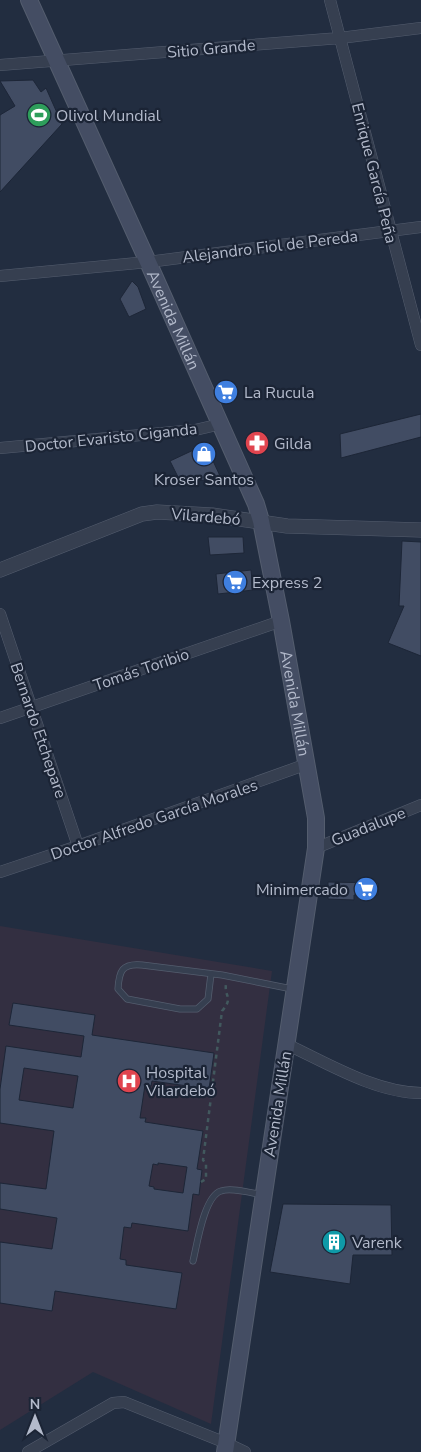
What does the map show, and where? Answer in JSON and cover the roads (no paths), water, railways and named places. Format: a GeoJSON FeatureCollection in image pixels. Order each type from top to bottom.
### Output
{"type":"FeatureCollection","features":[{"type":"Feature","properties":{"kind":"main road","name":"Avenida Millán"},"geometry":{"type":"LineString","coordinates":[[29,0],[256,504],[281,621],[316,818],[316,848],[226,1448]]}},
{"type":"Feature","properties":{"kind":"street","name":"Enrique García Peña"},"geometry":{"type":"LineString","coordinates":[[330,0],[421,346]]}},
{"type":"Feature","properties":{"kind":"street","name":"Sitio Grande"},"geometry":{"type":"LineString","coordinates":[[0,65],[340,38],[421,28]]}},
{"type":"Feature","properties":{"kind":"street","name":"Alejandro Fiol de Pereda"},"geometry":{"type":"LineString","coordinates":[[0,276],[148,262],[421,227]]}},
{"type":"Feature","properties":{"kind":"street","name":"Doctor Evaristo Ciganda"},"geometry":{"type":"LineString","coordinates":[[0,448],[195,430],[220,424]]}},
{"type":"Feature","properties":{"kind":"street","name":"Vilardebó"},"geometry":{"type":"LineString","coordinates":[[0,570],[142,514],[157,512],[212,515],[287,526],[421,530]]}},
{"type":"Feature","properties":{"kind":"street","name":"Bernardo Etchepare"},"geometry":{"type":"LineString","coordinates":[[0,614],[78,846]]}},
{"type":"Feature","properties":{"kind":"street","name":"Tomás Toribio"},"geometry":{"type":"LineString","coordinates":[[0,718],[281,621]]}},
{"type":"Feature","properties":{"kind":"street","name":"Doctor Alfredo García Morales"},"geometry":{"type":"LineString","coordinates":[[0,872],[307,764]]}},
{"type":"Feature","properties":{"kind":"street","name":"Guadalupe"},"geometry":{"type":"LineString","coordinates":[[316,848],[421,805]]}},
{"type":"Feature","properties":{"kind":"street"},"geometry":{"type":"LineString","coordinates":[[286,1044],[366,1082],[392,1090],[421,1093]]}},
{"type":"Feature","properties":{"kind":"street"},"geometry":{"type":"LineString","coordinates":[[28,1452],[113,1403],[124,1402],[226,1448],[245,1452]]}},
{"type":"Feature","properties":{"kind":"lane"},"geometry":{"type":"LineString","coordinates":[[211,974],[208,999],[198,1009],[180,1009],[127,999],[118,989],[118,975],[124,967],[132,964],[211,974],[226,976],[294,989]]}},
{"type":"Feature","properties":{"kind":"lane"},"geometry":{"type":"LineString","coordinates":[[193,1261],[207,1207],[212,1197],[220,1191],[232,1190],[263,1195]]}},
{"type":"Feature","properties":{"kind":"place","name":"Olivol Mundial"},"geometry":{"type":"Point","coordinates":[39,115]}},
{"type":"Feature","properties":{"kind":"place","name":"La Rucula"},"geometry":{"type":"Point","coordinates":[226,392]}},
{"type":"Feature","properties":{"kind":"place","name":"Gilda"},"geometry":{"type":"Point","coordinates":[257,443]}},
{"type":"Feature","properties":{"kind":"place","name":"Kroser Santos"},"geometry":{"type":"Point","coordinates":[204,454]}},
{"type":"Feature","properties":{"kind":"place","name":"Express 2"},"geometry":{"type":"Point","coordinates":[235,582]}},
{"type":"Feature","properties":{"kind":"place","name":"Minimercado"},"geometry":{"type":"Point","coordinates":[366,889]}},
{"type":"Feature","properties":{"kind":"place","name":"Hospital Vilardebó"},"geometry":{"type":"Point","coordinates":[129,1081]}},
{"type":"Feature","properties":{"kind":"place","name":"Varenk"},"geometry":{"type":"Point","coordinates":[334,1242]}}]}
